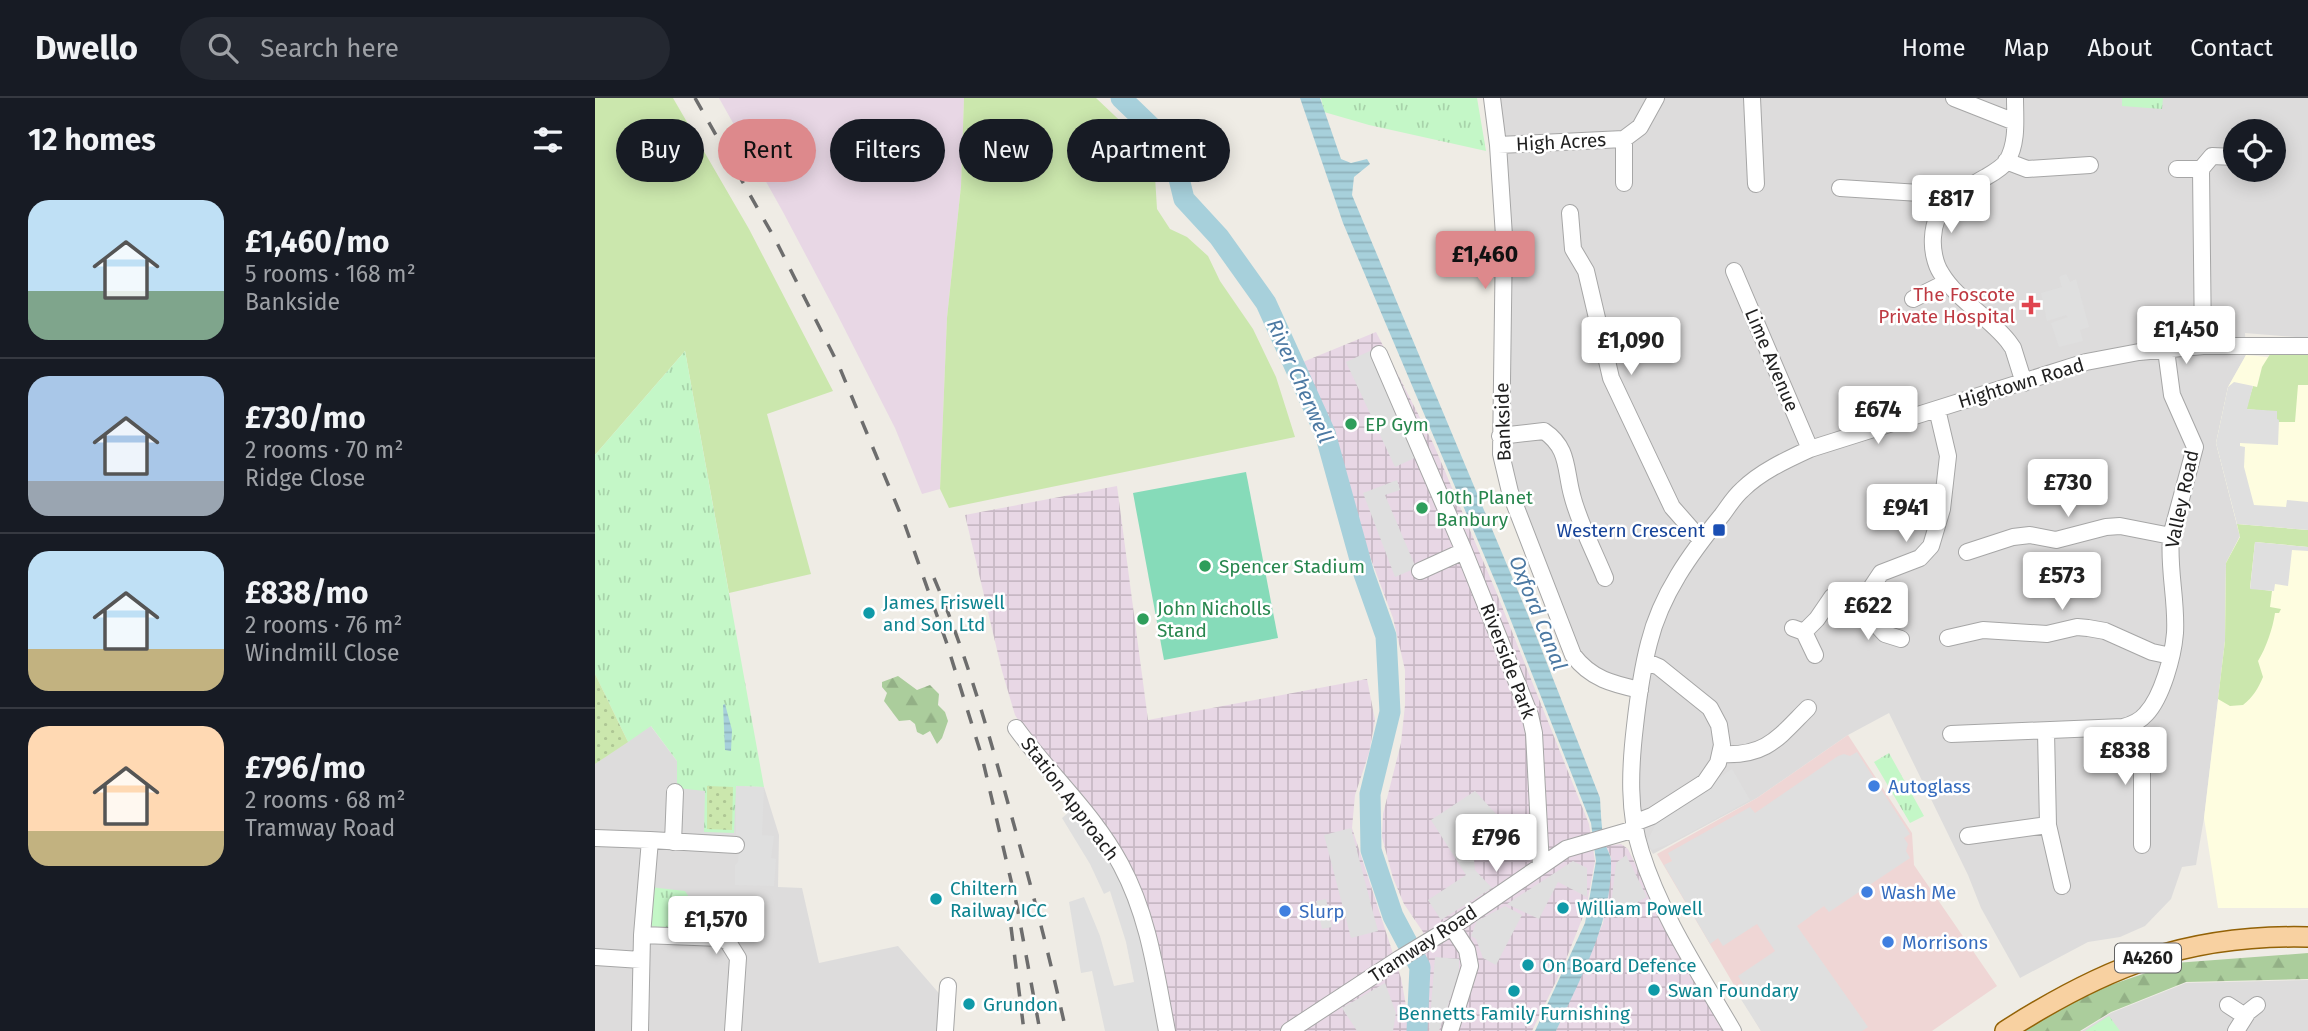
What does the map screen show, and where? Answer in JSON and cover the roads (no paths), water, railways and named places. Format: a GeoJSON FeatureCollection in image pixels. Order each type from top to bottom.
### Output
{"type":"FeatureCollection","features":[{"type":"Feature","properties":{"kind":"main road","name":"A4260"},"geometry":{"type":"LineString","coordinates":[[2005,1031],[2111,972],[2165,952],[2228,940],[2308,937]]}},
{"type":"Feature","properties":{"kind":"street","name":"Bankside"},"geometry":{"type":"LineString","coordinates":[[1492,98],[1504,236],[1500,436],[1501,454],[1510,492],[1573,655],[1585,669],[1601,680],[1640,690]]}},
{"type":"Feature","properties":{"kind":"street","name":"High Acres"},"geometry":{"type":"LineString","coordinates":[[1498,145],[1624,139],[1640,127],[1656,98]]}},
{"type":"Feature","properties":{"kind":"street"},"geometry":{"type":"LineString","coordinates":[[1752,98],[1756,184]]}},
{"type":"Feature","properties":{"kind":"street"},"geometry":{"type":"LineString","coordinates":[[1954,98],[2015,122]]}},
{"type":"Feature","properties":{"kind":"street"},"geometry":{"type":"LineString","coordinates":[[2015,98],[2015,139],[2006,161],[1998,169],[1959,192],[1941,208],[1932,242],[1938,270],[1947,282],[2001,332],[2013,348],[2024,383]]}},
{"type":"Feature","properties":{"kind":"street","name":"High Acres"},"geometry":{"type":"LineString","coordinates":[[1624,139],[1624,183]]}},
{"type":"Feature","properties":{"kind":"street"},"geometry":{"type":"LineString","coordinates":[[2203,346],[2201,170],[2212,156],[2223,156]]}},
{"type":"Feature","properties":{"kind":"street"},"geometry":{"type":"LineString","coordinates":[[2006,161],[2027,169],[2090,165]]}},
{"type":"Feature","properties":{"kind":"street"},"geometry":{"type":"LineString","coordinates":[[2177,169],[2201,170]]}},
{"type":"Feature","properties":{"kind":"street"},"geometry":{"type":"LineString","coordinates":[[1840,188],[1920,193],[1941,208]]}},
{"type":"Feature","properties":{"kind":"street"},"geometry":{"type":"LineString","coordinates":[[1570,213],[1572,245],[1586,271],[1611,378],[1672,507],[1701,540]]}},
{"type":"Feature","properties":{"kind":"street","name":"Lime Avenue"},"geometry":{"type":"LineString","coordinates":[[1734,271],[1810,450]]}},
{"type":"Feature","properties":{"kind":"street"},"geometry":{"type":"LineString","coordinates":[[1913,299],[1947,282]]}},
{"type":"Feature","properties":{"kind":"street","name":"Hightown Road"},"geometry":{"type":"LineString","coordinates":[[1733,1031],[1657,893],[1641,852],[1631,799],[1632,749],[1649,641],[1662,605],[1686,561],[1742,490],[1786,460],[1810,450],[2085,362],[2139,352],[2203,346],[2308,346]]}},
{"type":"Feature","properties":{"kind":"street","name":"Valley Road"},"geometry":{"type":"LineString","coordinates":[[2132,725],[2145,716],[2154,704],[2171,656],[2175,632],[2171,536],[2195,447],[2172,395],[2166,350]]}},
{"type":"Feature","properties":{"kind":"street","name":"Riverside Park"},"geometry":{"type":"LineString","coordinates":[[1379,354],[1464,551],[1530,715],[1536,757],[1541,866]]}},
{"type":"Feature","properties":{"kind":"street"},"geometry":{"type":"LineString","coordinates":[[1859,606],[1881,573],[1920,558],[1931,546],[1942,509],[1948,456],[1937,409]]}},
{"type":"Feature","properties":{"kind":"street"},"geometry":{"type":"LineString","coordinates":[[1500,436],[1544,431],[1556,439],[1569,470],[1572,495],[1605,578]]}},
{"type":"Feature","properties":{"kind":"street"},"geometry":{"type":"LineString","coordinates":[[1977,555],[2013,537],[2030,535],[2056,540],[2106,527],[2120,526],[2171,536]]}},
{"type":"Feature","properties":{"kind":"street"},"geometry":{"type":"LineString","coordinates":[[1420,571],[1464,551]]}},
{"type":"Feature","properties":{"kind":"street"},"geometry":{"type":"LineString","coordinates":[[1815,655],[1799,630],[1817,619],[1837,594],[1847,596],[1885,634],[1901,639]]}},
{"type":"Feature","properties":{"kind":"street"},"geometry":{"type":"LineString","coordinates":[[1948,638],[1966,642],[1983,630],[2047,634],[2088,628],[2105,631],[2152,652],[2171,656]]}},
{"type":"Feature","properties":{"kind":"street"},"geometry":{"type":"LineString","coordinates":[[1645,661],[1659,667],[1710,708],[1719,725],[1720,754],[1736,755],[1766,747],[1808,708]]}},
{"type":"Feature","properties":{"kind":"street"},"geometry":{"type":"LineString","coordinates":[[1964,717],[1958,734],[2111,729],[2132,725],[2142,752],[2142,845]]}},
{"type":"Feature","properties":{"kind":"street","name":"Station Approach"},"geometry":{"type":"LineString","coordinates":[[1016,728],[1044,766],[1097,828],[1121,866],[1143,916],[1167,1031]]}},
{"type":"Feature","properties":{"kind":"street"},"geometry":{"type":"LineString","coordinates":[[2046,732],[2048,825],[2062,886]]}},
{"type":"Feature","properties":{"kind":"street","name":"Tramway Road"},"geometry":{"type":"LineString","coordinates":[[1289,1031],[1399,958],[1452,927],[1566,849],[1634,826],[1698,787],[1715,770],[1720,754]]}},
{"type":"Feature","properties":{"kind":"street"},"geometry":{"type":"LineString","coordinates":[[673,842],[675,792]]}},
{"type":"Feature","properties":{"kind":"street"},"geometry":{"type":"LineString","coordinates":[[1968,836],[2048,825]]}},
{"type":"Feature","properties":{"kind":"street"},"geometry":{"type":"LineString","coordinates":[[595,838],[736,845]]}},
{"type":"Feature","properties":{"kind":"street"},"geometry":{"type":"LineString","coordinates":[[640,1031],[642,935],[650,839]]}},
{"type":"Feature","properties":{"kind":"street"},"geometry":{"type":"LineString","coordinates":[[1450,1031],[1470,966],[1467,950],[1452,927]]}},
{"type":"Feature","properties":{"kind":"street"},"geometry":{"type":"LineString","coordinates":[[642,935],[721,938],[728,942],[738,958],[733,1031]]}},
{"type":"Feature","properties":{"kind":"street"},"geometry":{"type":"LineString","coordinates":[[595,957],[641,960]]}},
{"type":"Feature","properties":{"kind":"street"},"geometry":{"type":"LineString","coordinates":[[945,1031],[948,986]]}},
{"type":"Feature","properties":{"kind":"street"},"geometry":{"type":"LineString","coordinates":[[2228,1005],[2251,1010],[2235,1031]]}},
{"type":"Feature","properties":{"kind":"water"},"geometry":{"type":"Polygon","coordinates":[[[1300,98],[1320,98],[1341,159],[1351,163],[1367,159],[1370,164],[1354,177],[1352,195],[1528,615],[1600,798],[1603,834],[1611,860],[1606,906],[1601,928],[1585,970],[1556,1031],[1535,1031],[1585,923],[1596,861],[1591,823],[1498,588],[1343,223],[1300,98]]]}},
{"type":"Feature","properties":{"kind":"water"},"geometry":{"type":"Polygon","coordinates":[[[725,704],[732,730],[731,751],[725,750],[725,704]]]}},
{"type":"Feature","properties":{"kind":"waterway","name":"River Cherwell"},"geometry":{"type":"LineString","coordinates":[[1121,98],[1171,146],[1184,199],[1219,237],[1266,303],[1325,433],[1364,574],[1386,636],[1390,712],[1370,794],[1371,850],[1393,916],[1420,967],[1417,1031]]}},
{"type":"Feature","properties":{"kind":"railway"},"geometry":{"type":"LineString","coordinates":[[695,98],[775,239],[839,366],[905,525],[946,641],[982,757],[1017,906],[1040,1031]]}},
{"type":"Feature","properties":{"kind":"railway"},"geometry":{"type":"LineString","coordinates":[[934,578],[958,639],[988,731],[1035,902],[1066,1031]]}},
{"type":"Feature","properties":{"kind":"railway"},"geometry":{"type":"LineString","coordinates":[[1011,927],[1024,1031]]}},
{"type":"Feature","properties":{"kind":"place","name":"The Foscote Private Hospital"},"geometry":{"type":"Point","coordinates":[2031,305]}},
{"type":"Feature","properties":{"kind":"place","name":"EP Gym"},"geometry":{"type":"Point","coordinates":[1351,424]}},
{"type":"Feature","properties":{"kind":"place","name":"10th Planet Banbury"},"geometry":{"type":"Point","coordinates":[1422,508]}},
{"type":"Feature","properties":{"kind":"place","name":"Western Crescent"},"geometry":{"type":"Point","coordinates":[1719,530]}},
{"type":"Feature","properties":{"kind":"place","name":"Spencer Stadium"},"geometry":{"type":"Point","coordinates":[1205,566]}},
{"type":"Feature","properties":{"kind":"place","name":"James Friswell and Son Ltd"},"geometry":{"type":"Point","coordinates":[869,613]}},
{"type":"Feature","properties":{"kind":"place","name":"John Nicholls Stand"},"geometry":{"type":"Point","coordinates":[1143,619]}},
{"type":"Feature","properties":{"kind":"place","name":"Autoglass"},"geometry":{"type":"Point","coordinates":[1874,786]}},
{"type":"Feature","properties":{"kind":"place","name":"Wash Me"},"geometry":{"type":"Point","coordinates":[1867,892]}},
{"type":"Feature","properties":{"kind":"place","name":"Chiltern Railway ICC"},"geometry":{"type":"Point","coordinates":[936,899]}},
{"type":"Feature","properties":{"kind":"place","name":"William Powell"},"geometry":{"type":"Point","coordinates":[1563,908]}},
{"type":"Feature","properties":{"kind":"place","name":"Slurp"},"geometry":{"type":"Point","coordinates":[1285,911]}},
{"type":"Feature","properties":{"kind":"place","name":"Morrisons"},"geometry":{"type":"Point","coordinates":[1888,942]}},
{"type":"Feature","properties":{"kind":"place","name":"On Board Defence"},"geometry":{"type":"Point","coordinates":[1528,965]}},
{"type":"Feature","properties":{"kind":"place","name":"Swan Foundary"},"geometry":{"type":"Point","coordinates":[1654,990]}},
{"type":"Feature","properties":{"kind":"place","name":"Bennetts Family Furnishing"},"geometry":{"type":"Point","coordinates":[1514,991]}},
{"type":"Feature","properties":{"kind":"place","name":"Grundon"},"geometry":{"type":"Point","coordinates":[969,1004]}},
{"type":"Feature","properties":{"kind":"water label","name":"Oxford Canal"},"geometry":{"type":"Point","coordinates":[1538,613]}}]}
